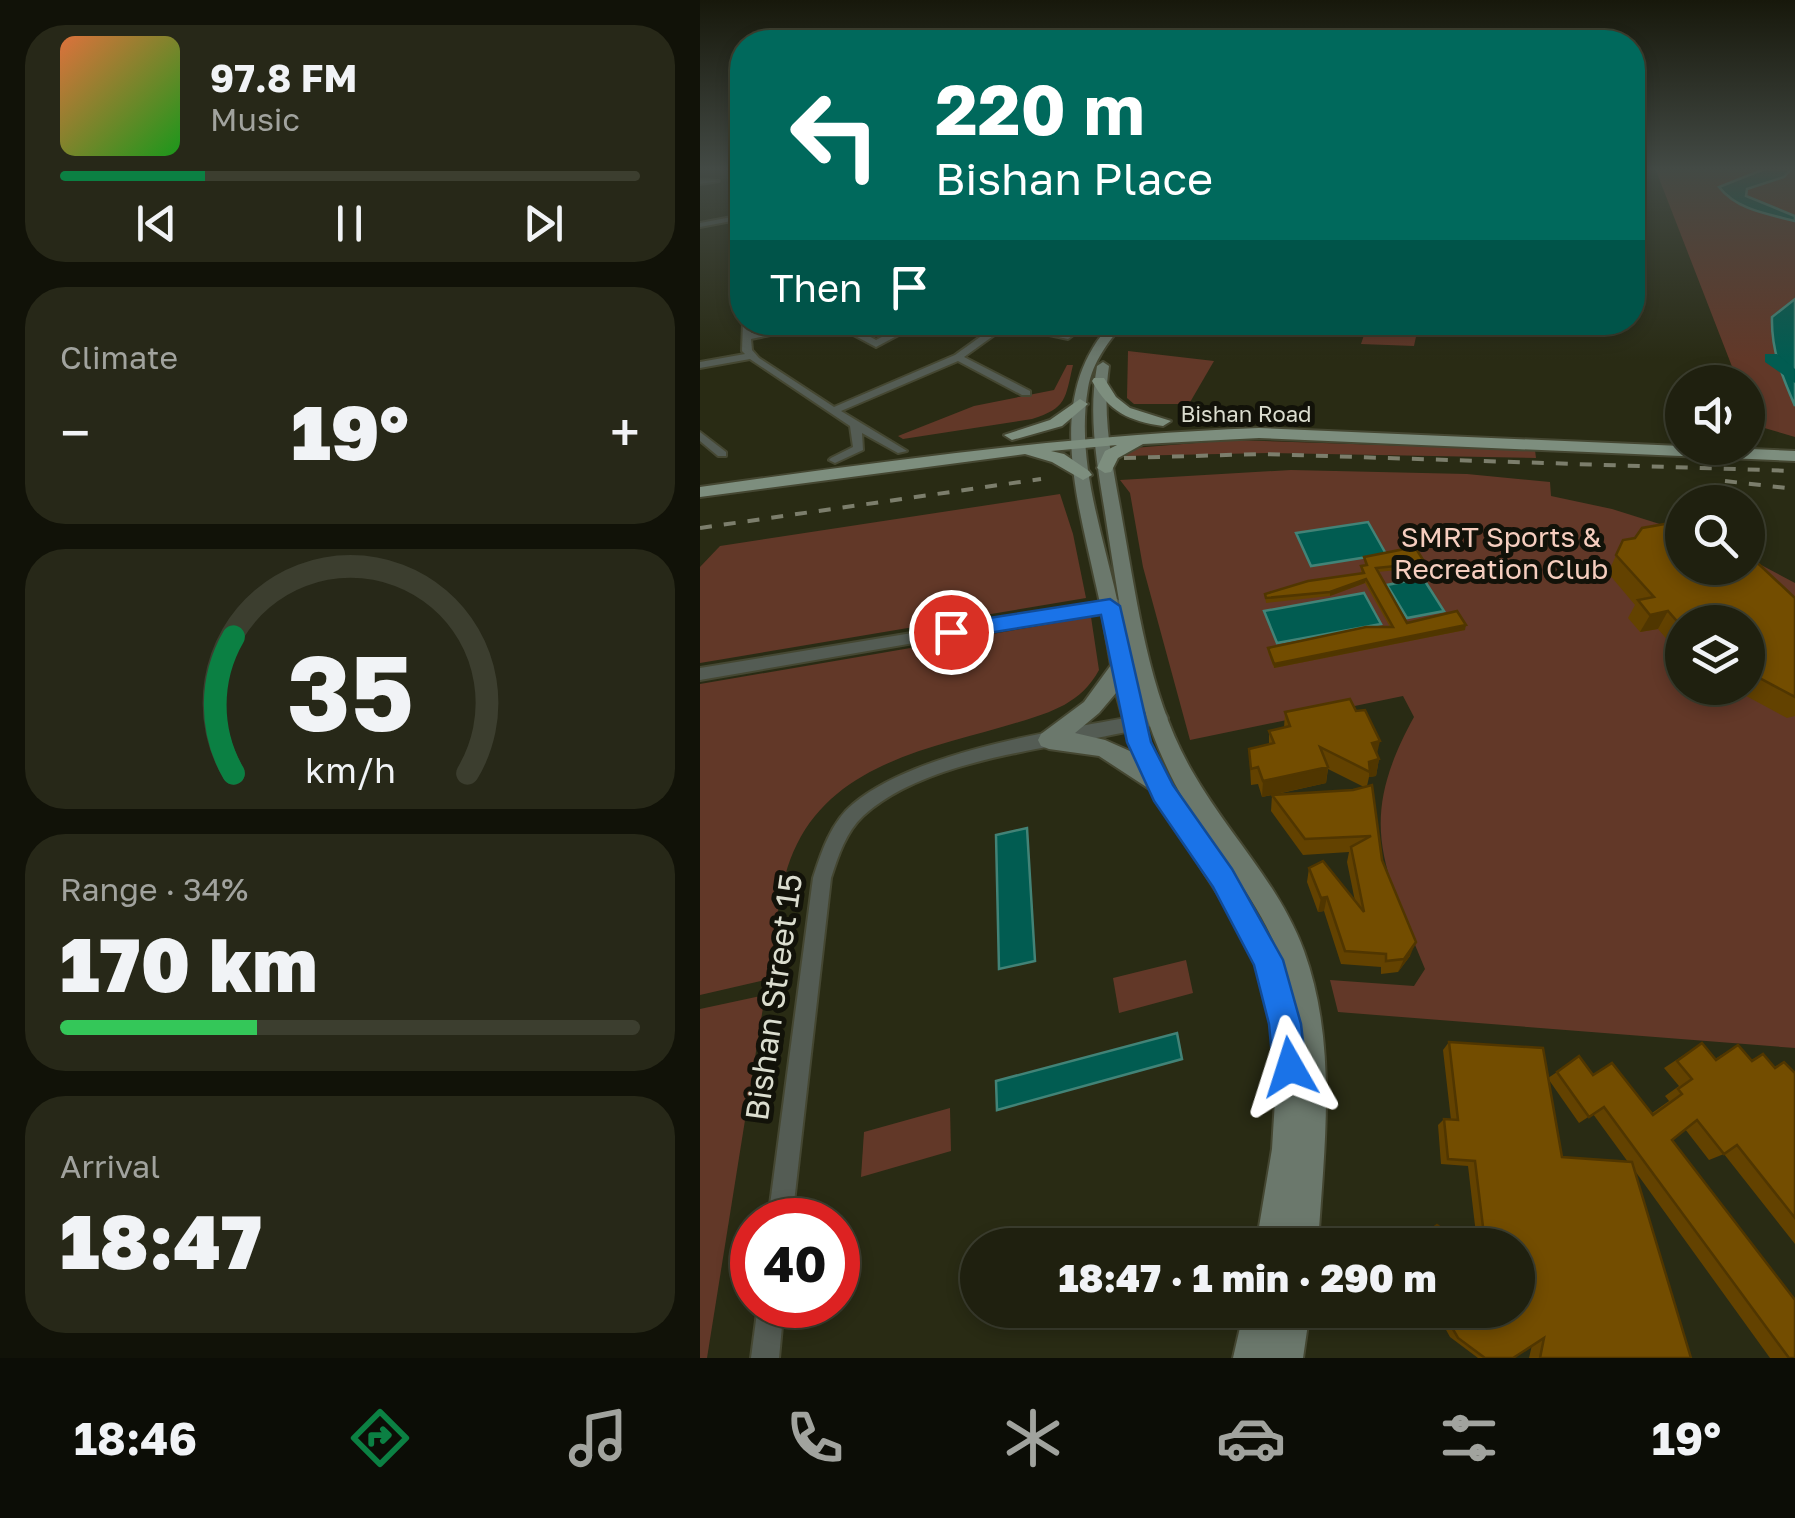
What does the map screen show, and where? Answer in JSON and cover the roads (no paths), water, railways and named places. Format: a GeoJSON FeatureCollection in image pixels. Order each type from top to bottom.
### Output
{"type":"FeatureCollection","features":[{"type":"Feature","properties":{"kind":"main road"},"geometry":{"type":"LineString","coordinates":[[1099,381],[1110,403],[1121,413],[1161,428]]}},
{"type":"Feature","properties":{"kind":"main road"},"geometry":{"type":"LineString","coordinates":[[1015,443],[1056,424],[1080,404]]}},
{"type":"Feature","properties":{"kind":"main road"},"geometry":{"type":"LineString","coordinates":[[1105,468],[1121,448],[1161,428]]}},
{"type":"Feature","properties":{"kind":"main road","name":"Bishan Road"},"geometry":{"type":"LineString","coordinates":[[1161,428],[1795,456]]}},
{"type":"Feature","properties":{"kind":"main road","name":"Bishan Road"},"geometry":{"type":"LineString","coordinates":[[700,492],[1015,443],[1161,428],[1665,440]]}},
{"type":"Feature","properties":{"kind":"main road"},"geometry":{"type":"LineString","coordinates":[[1765,442],[1795,442]]}},
{"type":"Feature","properties":{"kind":"main road"},"geometry":{"type":"LineString","coordinates":[[1015,443],[1058,458],[1083,475]]}},
{"type":"Feature","properties":{"kind":"main road","name":"Bishan Road"},"geometry":{"type":"LineString","coordinates":[[700,478],[902,451],[1015,443]]}},
{"type":"Feature","properties":{"kind":"street"},"geometry":{"type":"LineString","coordinates":[[750,356],[746,337],[757,335]]}},
{"type":"Feature","properties":{"kind":"street"},"geometry":{"type":"LineString","coordinates":[[858,335],[876,344],[894,335]]}},
{"type":"Feature","properties":{"kind":"street"},"geometry":{"type":"LineString","coordinates":[[832,411],[958,357],[989,335]]}},
{"type":"Feature","properties":{"kind":"street"},"geometry":{"type":"LineString","coordinates":[[1063,335],[1068,336]]}},
{"type":"Feature","properties":{"kind":"street"},"geometry":{"type":"LineString","coordinates":[[1110,335],[1090,362],[1080,404],[1083,475],[1118,600],[1174,760],[1271,904],[1303,996],[1311,1052],[1302,1228]]}},
{"type":"Feature","properties":{"kind":"street"},"geometry":{"type":"LineString","coordinates":[[1120,335],[1110,348],[1099,381],[1099,433],[1118,600],[1121,664],[1148,763],[1235,898],[1268,960],[1278,990],[1290,1067],[1288,1140],[1275,1228]]}},
{"type":"Feature","properties":{"kind":"street"},"geometry":{"type":"LineString","coordinates":[[700,365],[750,356],[832,411],[902,451]]}},
{"type":"Feature","properties":{"kind":"street"},"geometry":{"type":"LineString","coordinates":[[958,357],[1026,393]]}},
{"type":"Feature","properties":{"kind":"street"},"geometry":{"type":"LineString","coordinates":[[836,460],[859,448],[855,425]]}},
{"type":"Feature","properties":{"kind":"street"},"geometry":{"type":"LineString","coordinates":[[700,434],[722,454]]}},
{"type":"Feature","properties":{"kind":"street"},"geometry":{"type":"LineString","coordinates":[[700,674],[1118,600]]}},
{"type":"Feature","properties":{"kind":"street"},"geometry":{"type":"LineString","coordinates":[[1049,740],[1096,704],[1112,686],[1121,664]]}},
{"type":"Feature","properties":{"kind":"street","name":"Bishan Street 15"},"geometry":{"type":"LineString","coordinates":[[783,1198],[822,878],[833,844],[856,812],[884,790],[922,773],[1049,740],[1160,718]]}},
{"type":"Feature","properties":{"kind":"street"},"geometry":{"type":"LineString","coordinates":[[1049,740],[1090,742],[1116,750],[1164,793]]}},
{"type":"Feature","properties":{"kind":"street"},"geometry":{"type":"LineString","coordinates":[[765,1358],[768,1328]]}},
{"type":"Feature","properties":{"kind":"street"},"geometry":{"type":"LineString","coordinates":[[1251,1358],[1257,1328]]}},
{"type":"Feature","properties":{"kind":"street"},"geometry":{"type":"LineString","coordinates":[[1285,1358],[1290,1328]]}},
{"type":"Feature","properties":{"kind":"water"},"geometry":{"type":"Polygon","coordinates":[[[1795,299],[1795,406],[1775,352],[1772,317],[1795,299]]]}},
{"type":"Feature","properties":{"kind":"water"},"geometry":{"type":"Polygon","coordinates":[[[1368,522],[1386,554],[1311,566],[1296,533],[1368,522]]]}},
{"type":"Feature","properties":{"kind":"water"},"geometry":{"type":"Polygon","coordinates":[[[1423,578],[1444,611],[1407,618],[1387,585],[1423,578]]]}},
{"type":"Feature","properties":{"kind":"water"},"geometry":{"type":"Polygon","coordinates":[[[1364,593],[1381,624],[1277,643],[1264,611],[1364,593]]]}},
{"type":"Feature","properties":{"kind":"water"},"geometry":{"type":"Polygon","coordinates":[[[1027,828],[1035,961],[999,969],[996,835],[1027,828]]]}},
{"type":"Feature","properties":{"kind":"water"},"geometry":{"type":"Polygon","coordinates":[[[1177,1033],[1182,1059],[997,1110],[996,1081],[1177,1033]]]}},
{"type":"Feature","properties":{"kind":"waterway"},"geometry":{"type":"LineString","coordinates":[[1771,358],[1795,378]]}},
{"type":"Feature","properties":{"kind":"railway"},"geometry":{"type":"LineString","coordinates":[[1124,458],[1262,454],[1795,471]]}},
{"type":"Feature","properties":{"kind":"railway"},"geometry":{"type":"LineString","coordinates":[[700,528],[1041,479]]}},
{"type":"Feature","properties":{"kind":"railway"},"geometry":{"type":"LineString","coordinates":[[1725,481],[1795,489]]}},
{"type":"Feature","properties":{"kind":"park label","name":"SMRT Sports & Recreation Club"},"geometry":{"type":"Point","coordinates":[1501,552]}}]}
